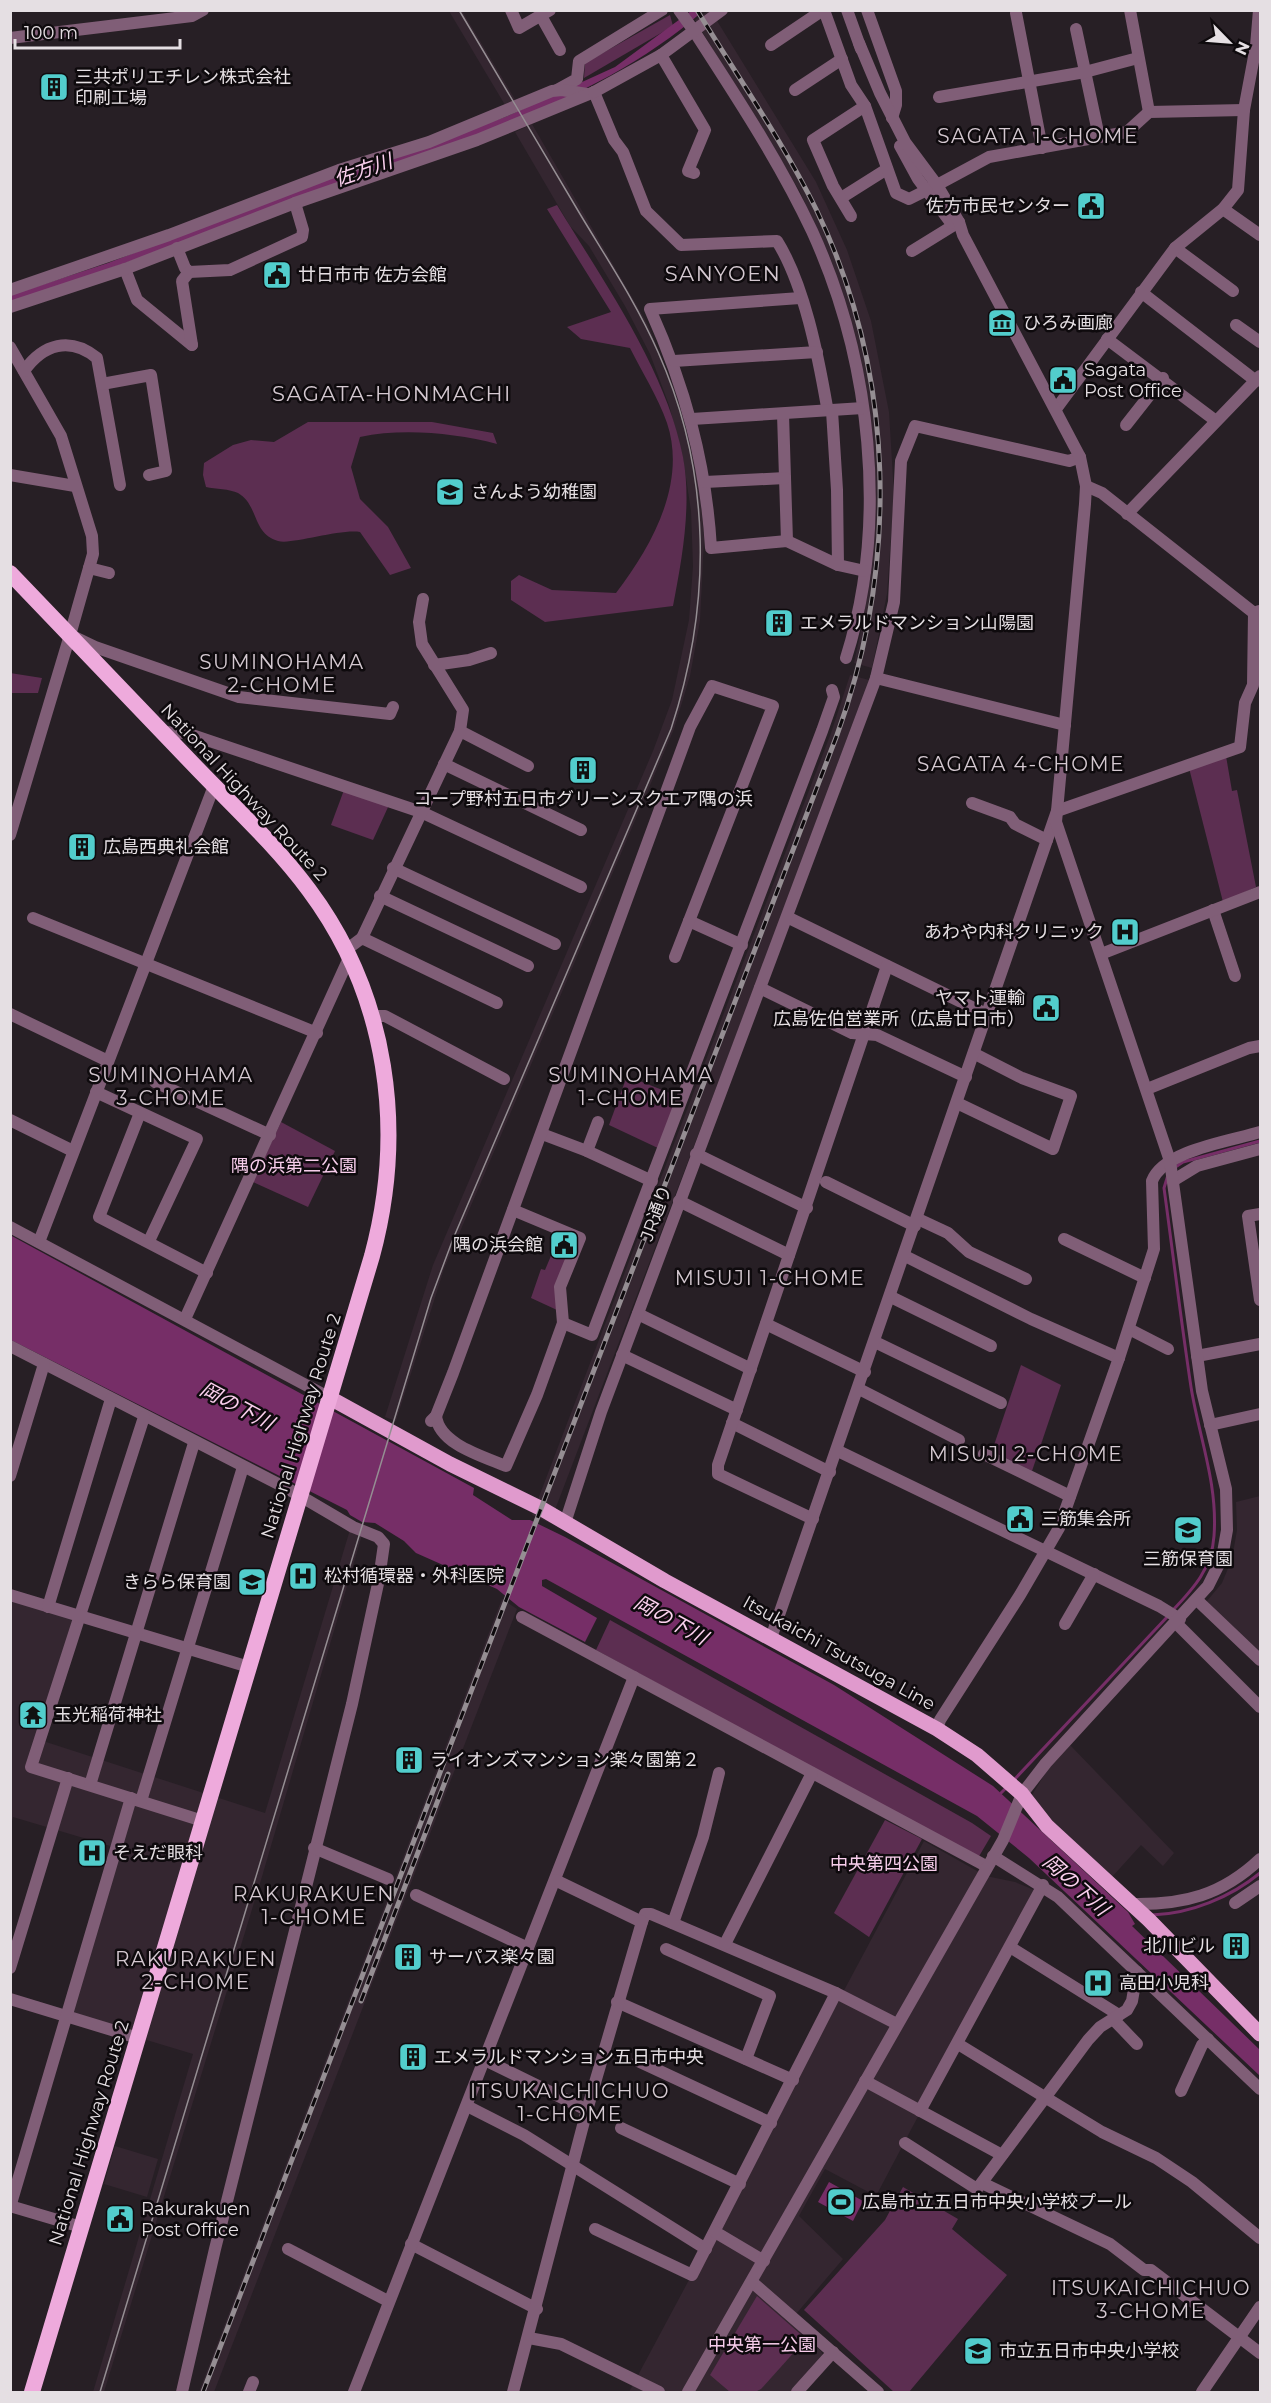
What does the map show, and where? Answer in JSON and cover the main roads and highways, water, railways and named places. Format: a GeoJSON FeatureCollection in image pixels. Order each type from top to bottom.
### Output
{"type":"FeatureCollection","features":[{"type":"Feature","properties":{"kind":"highway","name":"National Highway Route 2"},"geometry":{"type":"LineString","coordinates":[[10,573],[293,870],[323,911],[347,954],[372,1016],[381,1053],[388,1104],[387,1181],[377,1240],[32,2392]]}},
{"type":"Feature","properties":{"kind":"main road","name":"Itsukaichi Tsutsuga Line"},"geometry":{"type":"LineString","coordinates":[[329,1403],[542,1509],[665,1581],[966,1747],[1014,1787],[1047,1826],[1149,1920],[1260,2034]]}},
{"type":"Feature","properties":{"kind":"water","name":"佐方川"},"geometry":{"type":"Polygon","coordinates":[[[691,11],[703,11],[665,41],[625,67],[539,110],[184,242],[11,302],[11,295],[108,263],[294,191],[505,117],[615,67],[691,11]]]}},
{"type":"Feature","properties":{"kind":"water","name":"岡の下川"},"geometry":{"type":"Polygon","coordinates":[[[10,1235],[474,1488],[473,1495],[512,1520],[530,1520],[565,1537],[834,1685],[993,1786],[1128,1912],[1135,1924],[1132,1926],[1260,2050],[1260,2076],[1029,1858],[977,1816],[546,1579],[542,1580],[542,1586],[597,1618],[585,1642],[519,1607],[497,1589],[416,1553],[404,1541],[375,1523],[362,1522],[350,1515],[347,1510],[11,1340],[10,1235]]]}},
{"type":"Feature","properties":{"kind":"water","name":"広島市立五日市中央小学校プール"},"geometry":{"type":"Polygon","coordinates":[[[829,2182],[863,2201],[853,2221],[818,2202],[829,2182]]]}},
{"type":"Feature","properties":{"kind":"waterway"},"geometry":{"type":"LineString","coordinates":[[1174,1168],[1183,1162],[1260,1141]]}},
{"type":"Feature","properties":{"kind":"waterway"},"geometry":{"type":"LineString","coordinates":[[1168,1175],[1164,1188],[1180,1312],[1194,1406],[1211,1479],[1214,1517],[1213,1547],[1206,1568],[1188,1594],[1173,1610]]}},
{"type":"Feature","properties":{"kind":"waterway"},"geometry":{"type":"LineString","coordinates":[[1013,1781],[1169,1615]]}},
{"type":"Feature","properties":{"kind":"waterway"},"geometry":{"type":"LineString","coordinates":[[1001,1793],[1006,1788]]}},
{"type":"Feature","properties":{"kind":"waterway"},"geometry":{"type":"LineString","coordinates":[[1152,1915],[1181,1911],[1209,1903],[1236,1890],[1260,1873]]}},
{"type":"Feature","properties":{"kind":"tram line"},"geometry":{"type":"LineString","coordinates":[[100,2392],[431,1298],[453,1239],[671,729],[694,634],[699,587],[700,539],[697,492],[689,444],[676,398],[650,334],[631,299],[459,10]]}},
{"type":"Feature","properties":{"kind":"railway"},"geometry":{"type":"LineString","coordinates":[[203,2392],[837,735],[857,670],[871,604],[879,537],[880,470],[874,403],[862,337],[842,272],[803,183],[697,10]]}},
{"type":"Feature","properties":{"kind":"railway"},"geometry":{"type":"LineString","coordinates":[[361,2001],[448,1774]]}},
{"type":"Feature","properties":{"kind":"place","name":"三共ポリエチレン株式会社 印刷工場"},"geometry":{"type":"Point","coordinates":[54,87]}},
{"type":"Feature","properties":{"kind":"place","name":"佐方市民センター"},"geometry":{"type":"Point","coordinates":[1091,206]}},
{"type":"Feature","properties":{"kind":"place","name":"廿日市市 佐方会館"},"geometry":{"type":"Point","coordinates":[277,275]}},
{"type":"Feature","properties":{"kind":"place","name":"ひろみ画廊"},"geometry":{"type":"Point","coordinates":[1002,323]}},
{"type":"Feature","properties":{"kind":"place","name":"Sagata Post Office"},"geometry":{"type":"Point","coordinates":[1063,380]}},
{"type":"Feature","properties":{"kind":"place","name":"さんよう幼稚園"},"geometry":{"type":"Point","coordinates":[450,492]}},
{"type":"Feature","properties":{"kind":"place","name":"エメラルドマンション山陽園"},"geometry":{"type":"Point","coordinates":[779,623]}},
{"type":"Feature","properties":{"kind":"place","name":"コープ野村五日市グリーンスクエア隅の浜"},"geometry":{"type":"Point","coordinates":[583,770]}},
{"type":"Feature","properties":{"kind":"place","name":"広島西典礼会館"},"geometry":{"type":"Point","coordinates":[82,847]}},
{"type":"Feature","properties":{"kind":"place","name":"あわや内科クリニック"},"geometry":{"type":"Point","coordinates":[1125,932]}},
{"type":"Feature","properties":{"kind":"place","name":"ヤマト運輸 広島佐伯営業所（広島廿日市）"},"geometry":{"type":"Point","coordinates":[1046,1008]}},
{"type":"Feature","properties":{"kind":"place","name":"隅の浜会館"},"geometry":{"type":"Point","coordinates":[564,1245]}},
{"type":"Feature","properties":{"kind":"place","name":"三筋集会所"},"geometry":{"type":"Point","coordinates":[1020,1519]}},
{"type":"Feature","properties":{"kind":"place","name":"三筋保育園"},"geometry":{"type":"Point","coordinates":[1188,1530]}},
{"type":"Feature","properties":{"kind":"place","name":"松村循環器・外科医院"},"geometry":{"type":"Point","coordinates":[303,1576]}},
{"type":"Feature","properties":{"kind":"place","name":"きらら保育園"},"geometry":{"type":"Point","coordinates":[252,1582]}},
{"type":"Feature","properties":{"kind":"place","name":"玉光稲荷神社"},"geometry":{"type":"Point","coordinates":[33,1715]}},
{"type":"Feature","properties":{"kind":"place","name":"ライオンズマンション楽々園第２"},"geometry":{"type":"Point","coordinates":[409,1760]}},
{"type":"Feature","properties":{"kind":"place","name":"そえだ眼科"},"geometry":{"type":"Point","coordinates":[92,1853]}},
{"type":"Feature","properties":{"kind":"place","name":"北川ビル"},"geometry":{"type":"Point","coordinates":[1236,1946]}},
{"type":"Feature","properties":{"kind":"place","name":"サーパス楽々園"},"geometry":{"type":"Point","coordinates":[408,1957]}},
{"type":"Feature","properties":{"kind":"place","name":"高田小児科"},"geometry":{"type":"Point","coordinates":[1098,1983]}},
{"type":"Feature","properties":{"kind":"place","name":"エメラルドマンション五日市中央"},"geometry":{"type":"Point","coordinates":[413,2057]}},
{"type":"Feature","properties":{"kind":"place","name":"広島市立五日市中央小学校プール"},"geometry":{"type":"Point","coordinates":[841,2202]}},
{"type":"Feature","properties":{"kind":"place","name":"Rakurakuen Post Office"},"geometry":{"type":"Point","coordinates":[120,2219]}},
{"type":"Feature","properties":{"kind":"place","name":"市立五日市中央小学校"},"geometry":{"type":"Point","coordinates":[978,2351]}},
{"type":"Feature","properties":{"kind":"district","name":"SAGATA 1-CHOME"},"geometry":{"type":"Point","coordinates":[1038,136]}},
{"type":"Feature","properties":{"kind":"district","name":"SANYOEN"},"geometry":{"type":"Point","coordinates":[723,274]}},
{"type":"Feature","properties":{"kind":"district","name":"SAGATA-HONMACHI"},"geometry":{"type":"Point","coordinates":[392,394]}},
{"type":"Feature","properties":{"kind":"district","name":"SUMINOHAMA 2-CHOME"},"geometry":{"type":"Point","coordinates":[282,674]}},
{"type":"Feature","properties":{"kind":"district","name":"SAGATA 4-CHOME"},"geometry":{"type":"Point","coordinates":[1021,764]}},
{"type":"Feature","properties":{"kind":"district","name":"SUMINOHAMA 3-CHOME"},"geometry":{"type":"Point","coordinates":[171,1086]}},
{"type":"Feature","properties":{"kind":"district","name":"SUMINOHAMA 1-CHOME"},"geometry":{"type":"Point","coordinates":[631,1086]}},
{"type":"Feature","properties":{"kind":"district","name":"MISUJI 1-CHOME"},"geometry":{"type":"Point","coordinates":[770,1278]}},
{"type":"Feature","properties":{"kind":"district","name":"MISUJI 2-CHOME"},"geometry":{"type":"Point","coordinates":[1026,1454]}},
{"type":"Feature","properties":{"kind":"district","name":"RAKURAKUEN 1-CHOME"},"geometry":{"type":"Point","coordinates":[314,1906]}},
{"type":"Feature","properties":{"kind":"district","name":"RAKURAKUEN 2-CHOME"},"geometry":{"type":"Point","coordinates":[196,1970]}},
{"type":"Feature","properties":{"kind":"district","name":"ITSUKAICHICHUO 1-CHOME"},"geometry":{"type":"Point","coordinates":[570,2102]}},
{"type":"Feature","properties":{"kind":"district","name":"ITSUKAICHICHUO 3-CHOME"},"geometry":{"type":"Point","coordinates":[1151,2300]}},
{"type":"Feature","properties":{"kind":"park label","name":"隅の浜第二公園"},"geometry":{"type":"Point","coordinates":[294,1166]}},
{"type":"Feature","properties":{"kind":"park label","name":"中央第四公園"},"geometry":{"type":"Point","coordinates":[884,1864]}},
{"type":"Feature","properties":{"kind":"park label","name":"中央第一公園"},"geometry":{"type":"Point","coordinates":[762,2345]}}]}
